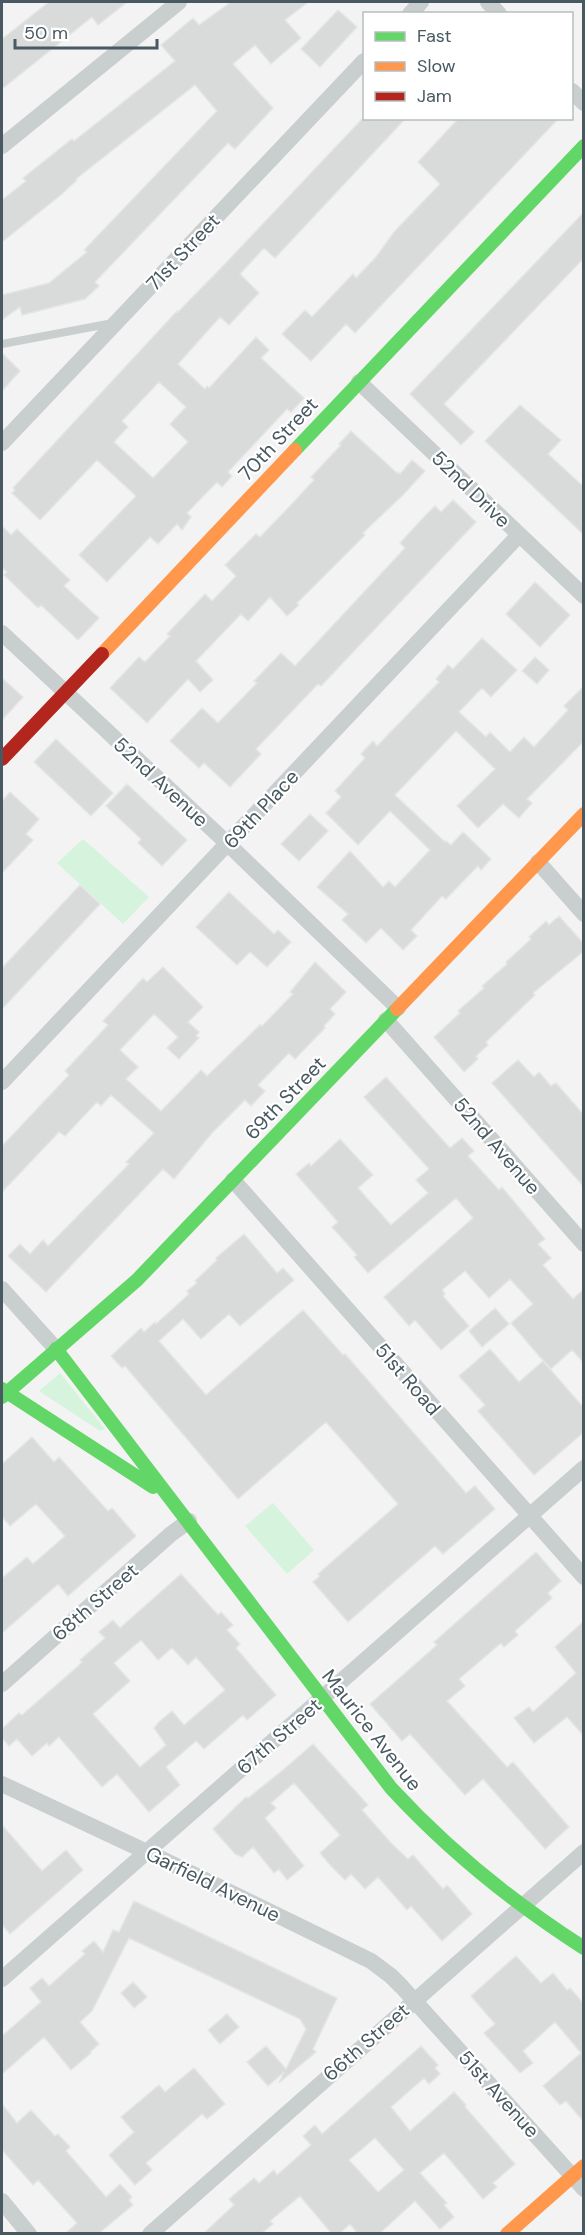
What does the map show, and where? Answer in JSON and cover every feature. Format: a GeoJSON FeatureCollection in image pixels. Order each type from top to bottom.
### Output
{"type":"FeatureCollection","features":[{"type":"Feature","properties":{"kind":"street"},"geometry":{"type":"LineString","coordinates":[[2,146],[179,2]]}},
{"type":"Feature","properties":{"kind":"street","name":"71st Street"},"geometry":{"type":"LineString","coordinates":[[2,443],[363,62]]}},
{"type":"Feature","properties":{"kind":"street"},"geometry":{"type":"LineString","coordinates":[[573,92],[584,104]]}},
{"type":"Feature","properties":{"kind":"street","name":"70th Street"},"geometry":{"type":"LineString","coordinates":[[2,759],[584,146]]}},
{"type":"Feature","properties":{"kind":"street","name":"52nd Drive"},"geometry":{"type":"LineString","coordinates":[[359,381],[584,596]]}},
{"type":"Feature","properties":{"kind":"street","name":"69th Place"},"geometry":{"type":"LineString","coordinates":[[2,1082],[519,535]]}},
{"type":"Feature","properties":{"kind":"street","name":"52nd Avenue"},"geometry":{"type":"LineString","coordinates":[[2,633],[228,844],[398,1008]]}},
{"type":"Feature","properties":{"kind":"street","name":"69th Street"},"geometry":{"type":"LineString","coordinates":[[3,1392],[137,1280],[584,814]]}},
{"type":"Feature","properties":{"kind":"street"},"geometry":{"type":"LineString","coordinates":[[538,862],[584,914]]}},
{"type":"Feature","properties":{"kind":"street","name":"52nd Avenue"},"geometry":{"type":"LineString","coordinates":[[386,1020],[584,1244]]}},
{"type":"Feature","properties":{"kind":"street","name":"51st Road"},"geometry":{"type":"LineString","coordinates":[[232,1180],[584,1577]]}},
{"type":"Feature","properties":{"kind":"street"},"geometry":{"type":"LineString","coordinates":[[2,1289],[56,1349]]}},
{"type":"Feature","properties":{"kind":"street","name":"Maurice Avenue"},"geometry":{"type":"LineString","coordinates":[[56,1349],[391,1788],[462,1860],[521,1907],[584,1948]]}},
{"type":"Feature","properties":{"kind":"street","name":"Maurice Avenue"},"geometry":{"type":"LineString","coordinates":[[3,1392],[169,1497]]}},
{"type":"Feature","properties":{"kind":"street","name":"67th Street"},"geometry":{"type":"LineString","coordinates":[[2,1980],[584,1468]]}},
{"type":"Feature","properties":{"kind":"street","name":"68th Street"},"geometry":{"type":"LineString","coordinates":[[2,1684],[171,1534],[189,1521]]}},
{"type":"Feature","properties":{"kind":"street","name":"Garfield Avenue"},"geometry":{"type":"LineString","coordinates":[[2,1784],[370,1961],[391,1976],[414,2000]]}},
{"type":"Feature","properties":{"kind":"street","name":"66th Street"},"geometry":{"type":"LineString","coordinates":[[150,2234],[584,1852]]}},
{"type":"Feature","properties":{"kind":"street","name":"51st Avenue"},"geometry":{"type":"LineString","coordinates":[[414,2000],[578,2171],[584,2189]]}},
{"type":"Feature","properties":{"kind":"street"},"geometry":{"type":"LineString","coordinates":[[507,2234],[578,2171]]}},
{"type":"Feature","properties":{"kind":"street"},"geometry":{"type":"LineString","coordinates":[[2,2201],[29,2234]]}},
{"type":"Feature","properties":{"kind":"lane"},"geometry":{"type":"LineString","coordinates":[[2,344],[117,322]]}},
{"type":"Feature","properties":{"kind":"green space"},"geometry":{"type":"Polygon","coordinates":[[[83,839],[149,897],[123,924],[57,863],[83,839]]]}},
{"type":"Feature","properties":{"kind":"green space"},"geometry":{"type":"Polygon","coordinates":[[[60,1373],[105,1429],[100,1431],[39,1391],[60,1373]]]}},
{"type":"Feature","properties":{"kind":"green space"},"geometry":{"type":"Polygon","coordinates":[[[273,1503],[314,1550],[287,1574],[245,1526],[273,1503]]]}},
{"type":"Feature","properties":{"kind":"building"},"geometry":{"type":"Polygon","coordinates":[[[49,2],[127,2],[98,25],[92,17],[2,89],[2,39],[49,2]]]}},
{"type":"Feature","properties":{"kind":"building"},"geometry":{"type":"Polygon","coordinates":[[[231,2],[308,2],[285,20],[301,38],[271,64],[255,45],[233,64],[273,108],[235,149],[228,143],[95,282],[99,286],[85,299],[22,315],[20,307],[2,320],[2,295],[49,283],[87,252],[84,250],[217,111],[195,85],[76,179],[62,194],[2,242],[2,200],[26,181],[23,178],[175,61],[161,45],[193,18],[199,25],[231,2]]]}},
{"type":"Feature","properties":{"kind":"building"},"geometry":{"type":"Polygon","coordinates":[[[338,10],[357,27],[320,67],[301,49],[338,10]]]}},
{"type":"Feature","properties":{"kind":"building"},"geometry":{"type":"Polygon","coordinates":[[[363,118],[363,120],[404,120],[275,258],[264,248],[240,274],[259,293],[229,325],[220,317],[178,364],[205,389],[207,386],[209,388],[256,337],[269,350],[261,358],[304,398],[291,412],[287,409],[228,472],[232,476],[222,487],[217,482],[187,513],[191,517],[182,530],[177,524],[158,544],[150,537],[107,582],[79,555],[136,496],[97,460],[40,520],[12,493],[15,490],[13,488],[363,118]],[[159,382],[122,421],[128,427],[114,442],[153,478],[188,442],[170,424],[186,407],[159,382]]]}},
{"type":"Feature","properties":{"kind":"building"},"geometry":{"type":"Polygon","coordinates":[[[457,120],[557,120],[355,333],[346,324],[311,361],[282,334],[305,310],[312,317],[353,274],[356,278],[376,257],[394,232],[440,184],[418,162],[457,120]]]}},
{"type":"Feature","properties":{"kind":"building"},"geometry":{"type":"Polygon","coordinates":[[[584,212],[584,258],[444,404],[474,432],[461,445],[410,394],[584,212]]]}},
{"type":"Feature","properties":{"kind":"building"},"geometry":{"type":"Polygon","coordinates":[[[2,353],[20,371],[2,391],[2,353]]]}},
{"type":"Feature","properties":{"kind":"building"},"geometry":{"type":"Polygon","coordinates":[[[520,405],[561,440],[548,454],[584,487],[584,535],[485,441],[520,405]]]}},
{"type":"Feature","properties":{"kind":"building"},"geometry":{"type":"Polygon","coordinates":[[[351,431],[397,473],[400,474],[412,460],[425,471],[363,533],[365,535],[297,603],[299,605],[287,616],[270,597],[248,621],[241,614],[196,661],[213,680],[200,692],[188,679],[147,723],[110,688],[139,657],[145,662],[170,636],[167,634],[205,594],[212,601],[236,576],[225,565],[256,534],[260,537],[290,506],[314,480],[311,477],[351,431]]]}},
{"type":"Feature","properties":{"kind":"building"},"geometry":{"type":"Polygon","coordinates":[[[453,500],[476,522],[321,686],[318,684],[256,749],[261,754],[230,787],[204,763],[199,768],[170,741],[202,708],[218,723],[257,683],[254,681],[281,653],[295,666],[405,548],[400,543],[423,518],[435,506],[441,512],[453,500]]]}},
{"type":"Feature","properties":{"kind":"building"},"geometry":{"type":"Polygon","coordinates":[[[2,526],[11,535],[17,529],[70,580],[64,586],[99,618],[78,640],[41,605],[38,608],[4,575],[7,572],[2,568],[2,526]]]}},
{"type":"Feature","properties":{"kind":"building"},"geometry":{"type":"Polygon","coordinates":[[[535,582],[570,615],[540,647],[506,614],[535,582]]]}},
{"type":"Feature","properties":{"kind":"building"},"geometry":{"type":"Polygon","coordinates":[[[482,638],[517,670],[491,697],[482,688],[459,712],[486,737],[490,732],[510,752],[524,737],[534,747],[568,710],[564,706],[584,686],[584,741],[527,799],[532,803],[519,818],[503,804],[478,828],[457,806],[495,769],[456,731],[395,795],[445,842],[451,845],[463,832],[491,859],[481,870],[478,866],[446,899],[442,896],[411,930],[417,936],[403,950],[381,928],[366,943],[342,920],[348,914],[317,887],[350,851],[383,887],[389,881],[395,887],[430,850],[390,811],[358,845],[326,813],[341,797],[335,791],[365,758],[361,754],[373,741],[377,746],[439,682],[436,679],[448,665],[453,669],[482,638]]]}},
{"type":"Feature","properties":{"kind":"building"},"geometry":{"type":"Polygon","coordinates":[[[535,657],[549,670],[537,684],[522,671],[535,657]]]}},
{"type":"Feature","properties":{"kind":"building"},"geometry":{"type":"Polygon","coordinates":[[[2,678],[23,697],[2,720],[2,678]]]}},
{"type":"Feature","properties":{"kind":"building"},"geometry":{"type":"Polygon","coordinates":[[[56,739],[113,793],[91,816],[34,762],[56,739]]]}},
{"type":"Feature","properties":{"kind":"building"},"geometry":{"type":"Polygon","coordinates":[[[127,784],[187,840],[162,866],[138,843],[141,839],[106,806],[127,784]]]}},
{"type":"Feature","properties":{"kind":"building"},"geometry":{"type":"Polygon","coordinates":[[[10,792],[39,819],[26,834],[33,840],[2,873],[2,801],[10,792]]]}},
{"type":"Feature","properties":{"kind":"building"},"geometry":{"type":"Polygon","coordinates":[[[310,814],[328,831],[299,861],[281,844],[310,814]]]}},
{"type":"Feature","properties":{"kind":"building"},"geometry":{"type":"Polygon","coordinates":[[[80,885],[100,904],[2,1009],[2,968],[80,885]]]}},
{"type":"Feature","properties":{"kind":"building"},"geometry":{"type":"Polygon","coordinates":[[[229,892],[274,934],[278,930],[291,942],[267,967],[250,952],[237,965],[196,927],[229,892]]]}},
{"type":"Feature","properties":{"kind":"building"},"geometry":{"type":"Polygon","coordinates":[[[559,916],[584,944],[584,951],[533,993],[535,995],[486,1042],[488,1045],[476,1056],[478,1059],[464,1072],[434,1037],[531,939],[529,937],[546,921],[549,925],[559,916]]]}},
{"type":"Feature","properties":{"kind":"building"},"geometry":{"type":"Polygon","coordinates":[[[315,962],[346,992],[330,1009],[335,1014],[324,1026],[325,1028],[295,1059],[289,1053],[258,1085],[265,1091],[251,1106],[245,1100],[212,1133],[174,1179],[163,1169],[46,1292],[8,1256],[20,1244],[30,1254],[43,1240],[48,1246],[129,1164],[126,1162],[154,1133],[111,1095],[101,1106],[97,1102],[65,1136],[59,1132],[2,1192],[2,1146],[69,1075],[65,1071],[108,1025],[103,1021],[143,978],[147,982],[163,967],[203,1007],[188,1022],[199,1032],[196,1036],[199,1038],[179,1059],[167,1048],[178,1037],[154,1014],[120,1050],[138,1067],[126,1079],[161,1111],[201,1070],[207,1076],[260,1025],[262,1026],[293,994],[290,992],[315,962]]]}},
{"type":"Feature","properties":{"kind":"building"},"geometry":{"type":"Polygon","coordinates":[[[518,1060],[534,1077],[539,1072],[551,1086],[556,1083],[584,1115],[584,1187],[492,1083],[518,1060]]]}},
{"type":"Feature","properties":{"kind":"building"},"geometry":{"type":"Polygon","coordinates":[[[386,1077],[450,1148],[462,1138],[474,1151],[468,1156],[499,1190],[502,1187],[545,1239],[538,1244],[551,1258],[543,1265],[573,1299],[584,1289],[584,1363],[572,1350],[551,1369],[539,1356],[511,1323],[533,1304],[510,1279],[489,1298],[465,1271],[442,1290],[445,1294],[443,1296],[469,1326],[441,1350],[415,1320],[409,1326],[384,1297],[473,1218],[456,1198],[368,1273],[354,1257],[357,1255],[332,1227],[338,1222],[296,1174],[309,1163],[311,1166],[340,1139],[373,1175],[358,1188],[391,1225],[428,1193],[416,1180],[429,1169],[364,1097],[386,1077]]]}},
{"type":"Feature","properties":{"kind":"building"},"geometry":{"type":"Polygon","coordinates":[[[244,1234],[277,1273],[283,1268],[294,1280],[240,1326],[229,1314],[201,1339],[183,1319],[159,1341],[206,1395],[303,1310],[343,1355],[345,1354],[466,1493],[475,1486],[495,1509],[443,1554],[435,1546],[348,1622],[313,1582],[320,1576],[318,1574],[398,1504],[326,1422],[238,1499],[125,1366],[122,1368],[111,1356],[141,1328],[144,1332],[155,1322],[156,1324],[189,1294],[187,1291],[197,1283],[195,1281],[217,1260],[216,1258],[244,1234]]]}},
{"type":"Feature","properties":{"kind":"building"},"geometry":{"type":"Polygon","coordinates":[[[495,1308],[509,1324],[482,1347],[469,1331],[495,1308]]]}},
{"type":"Feature","properties":{"kind":"building"},"geometry":{"type":"Polygon","coordinates":[[[490,1349],[519,1382],[543,1361],[584,1408],[584,1432],[534,1475],[478,1411],[485,1405],[459,1376],[490,1349]]]}},
{"type":"Feature","properties":{"kind":"building"},"geometry":{"type":"Polygon","coordinates":[[[32,1437],[54,1462],[59,1457],[108,1511],[112,1508],[136,1536],[68,1596],[58,1584],[2,1633],[2,1578],[27,1557],[33,1564],[65,1536],[36,1504],[10,1526],[2,1517],[2,1464],[32,1437]]]}},
{"type":"Feature","properties":{"kind":"building"},"geometry":{"type":"Polygon","coordinates":[[[536,1552],[561,1581],[548,1593],[552,1598],[515,1631],[518,1635],[504,1647],[501,1643],[459,1679],[465,1686],[447,1701],[507,1767],[513,1762],[569,1827],[545,1849],[483,1779],[465,1795],[410,1734],[402,1741],[370,1704],[437,1645],[434,1642],[536,1552]]]}},
{"type":"Feature","properties":{"kind":"building"},"geometry":{"type":"Polygon","coordinates":[[[181,1574],[218,1615],[221,1612],[233,1625],[227,1630],[240,1644],[236,1648],[276,1695],[247,1720],[243,1715],[204,1749],[196,1741],[166,1767],[180,1785],[149,1812],[117,1774],[102,1787],[59,1737],[49,1746],[47,1743],[32,1756],[17,1739],[9,1746],[2,1738],[2,1729],[19,1713],[22,1715],[77,1667],[82,1662],[80,1660],[105,1638],[99,1632],[113,1620],[120,1628],[181,1574]],[[141,1640],[114,1663],[130,1681],[93,1714],[140,1767],[166,1745],[154,1728],[159,1722],[172,1711],[184,1725],[225,1690],[196,1657],[188,1665],[172,1648],[158,1660],[141,1640]]]}},
{"type":"Feature","properties":{"kind":"building"},"geometry":{"type":"Polygon","coordinates":[[[584,1621],[584,1736],[567,1717],[534,1743],[514,1718],[529,1707],[533,1712],[576,1673],[555,1647],[584,1621]]]}},
{"type":"Feature","properties":{"kind":"building"},"geometry":{"type":"Polygon","coordinates":[[[313,1744],[368,1805],[362,1810],[392,1844],[408,1859],[413,1855],[443,1889],[447,1885],[472,1914],[442,1941],[411,1906],[407,1910],[378,1877],[365,1889],[351,1874],[345,1880],[331,1866],[320,1853],[340,1835],[294,1783],[271,1803],[276,1808],[265,1818],[304,1866],[287,1880],[279,1869],[274,1873],[253,1847],[242,1857],[235,1854],[213,1829],[246,1797],[248,1798],[313,1744]]]}},
{"type":"Feature","properties":{"kind":"building"},"geometry":{"type":"Polygon","coordinates":[[[2,1825],[42,1871],[66,1850],[83,1870],[10,1934],[2,1925],[2,1825]]]}},
{"type":"Feature","properties":{"kind":"building"},"geometry":{"type":"Polygon","coordinates":[[[134,1901],[337,1998],[313,2049],[316,2052],[279,2083],[284,2072],[268,2086],[247,2062],[266,2046],[286,2069],[306,2029],[300,2019],[129,1938],[92,2011],[80,2022],[99,2044],[91,2053],[71,2070],[44,2037],[2,2074],[2,2036],[41,2002],[30,1988],[42,1978],[49,1986],[85,1954],[82,1951],[94,1941],[103,1952],[113,1930],[119,1932],[134,1901]]]}},
{"type":"Feature","properties":{"kind":"building"},"geometry":{"type":"Polygon","coordinates":[[[516,1956],[541,1983],[553,1973],[567,1990],[570,1988],[584,2004],[583,2121],[566,2101],[560,2105],[543,2086],[581,2053],[555,2022],[523,2051],[533,2063],[520,2073],[484,2033],[495,2024],[471,1996],[516,1956]]]}},
{"type":"Feature","properties":{"kind":"building"},"geometry":{"type":"Polygon","coordinates":[[[133,1982],[147,1997],[134,2008],[121,1993],[133,1982]]]}},
{"type":"Feature","properties":{"kind":"building"},"geometry":{"type":"Polygon","coordinates":[[[227,2014],[239,2027],[220,2044],[208,2030],[227,2014]]]}},
{"type":"Feature","properties":{"kind":"building"},"geometry":{"type":"Polygon","coordinates":[[[421,2046],[438,2065],[435,2068],[440,2074],[429,2084],[424,2078],[391,2107],[410,2131],[454,2092],[515,2164],[493,2183],[497,2187],[483,2199],[444,2153],[420,2173],[447,2203],[444,2205],[454,2217],[440,2229],[415,2201],[379,2234],[358,2234],[350,2224],[339,2234],[332,2234],[300,2196],[270,2221],[273,2224],[261,2234],[203,2234],[234,2205],[229,2199],[254,2178],[259,2183],[274,2170],[277,2175],[311,2145],[303,2136],[315,2125],[322,2134],[421,2046]],[[375,2138],[349,2160],[378,2192],[404,2170],[375,2138]]]}},
{"type":"Feature","properties":{"kind":"building"},"geometry":{"type":"Polygon","coordinates":[[[194,2068],[225,2104],[207,2119],[202,2114],[146,2163],[152,2170],[135,2185],[109,2155],[134,2132],[121,2117],[159,2085],[165,2092],[194,2068]]]}},
{"type":"Feature","properties":{"kind":"building"},"geometry":{"type":"Polygon","coordinates":[[[2,2104],[17,2123],[31,2110],[55,2136],[58,2134],[70,2147],[66,2151],[106,2197],[120,2184],[132,2197],[129,2200],[133,2205],[98,2234],[65,2234],[77,2223],[38,2180],[33,2185],[2,2150],[2,2104]]]}},
{"type":"Feature","properties":{"kind":"traffic: fast"},"geometry":{"type":"LineString","coordinates":[[295,450],[584,146]]}},
{"type":"Feature","properties":{"kind":"traffic: fast"},"geometry":{"type":"LineString","coordinates":[[2,1397],[137,1280],[397,1009]]}},
{"type":"Feature","properties":{"kind":"traffic: fast"},"geometry":{"type":"LineString","coordinates":[[56,1349],[391,1788],[482,1874],[557,1931],[584,1948]]}},
{"type":"Feature","properties":{"kind":"traffic: fast"},"geometry":{"type":"LineString","coordinates":[[2,1389],[153,1487]]}},
{"type":"Feature","properties":{"kind":"traffic: slow"},"geometry":{"type":"LineString","coordinates":[[102,654],[295,450]]}},
{"type":"Feature","properties":{"kind":"traffic: slow"},"geometry":{"type":"LineString","coordinates":[[397,1009],[584,814]]}},
{"type":"Feature","properties":{"kind":"traffic: slow"},"geometry":{"type":"LineString","coordinates":[[507,2234],[584,2166]]}},
{"type":"Feature","properties":{"kind":"traffic: jam"},"geometry":{"type":"LineString","coordinates":[[2,759],[102,654]]}}]}
